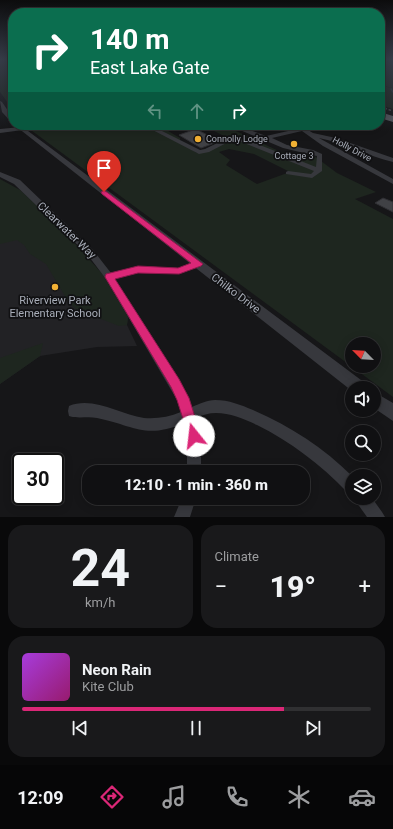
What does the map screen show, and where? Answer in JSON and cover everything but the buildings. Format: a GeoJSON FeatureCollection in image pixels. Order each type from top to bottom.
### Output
{"type":"FeatureCollection","features":[{"type":"Feature","properties":{"kind":"street","name":"Chilko Drive"},"geometry":{"type":"LineString","coordinates":[[0,103],[8,117]]}},
{"type":"Feature","properties":{"kind":"street","name":"Chilko Drive"},"geometry":{"type":"LineString","coordinates":[[24,130],[351,381]]}},
{"type":"Feature","properties":{"kind":"street"},"geometry":{"type":"LineString","coordinates":[[156,130],[199,152],[207,151],[234,137],[319,171]]}},
{"type":"Feature","properties":{"kind":"street"},"geometry":{"type":"LineString","coordinates":[[244,130],[266,138],[285,148],[313,152],[320,155],[319,171]]}},
{"type":"Feature","properties":{"kind":"street"},"geometry":{"type":"LineString","coordinates":[[266,138],[304,130]]}},
{"type":"Feature","properties":{"kind":"street","name":"Holly Drive"},"geometry":{"type":"LineString","coordinates":[[304,130],[325,145],[393,182]]}},
{"type":"Feature","properties":{"kind":"street"},"geometry":{"type":"LineString","coordinates":[[310,135],[345,142],[372,155],[393,160]]}},
{"type":"Feature","properties":{"kind":"street"},"geometry":{"type":"LineString","coordinates":[[215,147],[223,151]]}},
{"type":"Feature","properties":{"kind":"street"},"geometry":{"type":"LineString","coordinates":[[288,173],[312,176],[319,171]]}},
{"type":"Feature","properties":{"kind":"street","name":"Clearwater Way"},"geometry":{"type":"LineString","coordinates":[[0,174],[17,182],[90,252],[109,277],[175,383],[188,415],[194,436],[194,465]]}},
{"type":"Feature","properties":{"kind":"street"},"geometry":{"type":"LineString","coordinates":[[109,277],[138,269],[179,271],[198,264]]}},
{"type":"Feature","properties":{"kind":"street"},"geometry":{"type":"LineString","coordinates":[[381,404],[393,413]]}},
{"type":"Feature","properties":{"kind":"street"},"geometry":{"type":"LineString","coordinates":[[74,411],[94,411],[145,425],[161,424],[215,407],[229,408],[285,431],[306,444],[333,466],[345,479]]}},
{"type":"Feature","properties":{"kind":"street"},"geometry":{"type":"LineString","coordinates":[[182,517],[186,505]]}},
{"type":"Feature","properties":{"kind":"street"},"geometry":{"type":"LineString","coordinates":[[368,505],[377,517]]}},
{"type":"Feature","properties":{"kind":"shaded area"},"geometry":{"type":"Polygon","coordinates":[[[0,83],[8,83],[8,103],[0,92],[0,83]]]}},
{"type":"Feature","properties":{"kind":"shaded area"},"geometry":{"type":"Polygon","coordinates":[[[385,83],[393,83],[393,88],[385,86],[385,83]]]}},
{"type":"Feature","properties":{"kind":"shaded area"},"geometry":{"type":"Polygon","coordinates":[[[385,87],[393,88],[393,109],[385,107],[385,87]]]}},
{"type":"Feature","properties":{"kind":"shaded area"},"geometry":{"type":"Polygon","coordinates":[[[31,130],[166,130],[180,138],[180,142],[197,153],[228,138],[212,130],[234,130],[281,152],[313,155],[337,173],[376,192],[355,199],[393,219],[393,397],[381,388],[381,381],[371,381],[360,373],[381,373],[381,337],[345,337],[345,362],[31,130]],[[229,149],[219,152],[230,160],[226,165],[257,184],[290,172],[254,154],[229,149]]]}},
{"type":"Feature","properties":{"kind":"shaded area"},"geometry":{"type":"Polygon","coordinates":[[[0,179],[20,190],[61,228],[106,278],[128,317],[127,325],[119,326],[76,309],[69,303],[46,264],[30,254],[24,245],[17,240],[0,244],[0,179]]]}},
{"type":"Feature","properties":{"kind":"shaded area","name":"Riverview Park Elementary School"},"geometry":{"type":"Polygon","coordinates":[[[32,202],[106,278],[128,317],[127,325],[137,346],[97,347],[40,356],[0,384],[0,236],[32,202]]]}},
{"type":"Feature","properties":{"kind":"shaded area"},"geometry":{"type":"Polygon","coordinates":[[[43,343],[40,356],[0,384],[0,358],[43,343]]]}},
{"type":"Feature","properties":{"kind":"railway"},"geometry":{"type":"LineString","coordinates":[[385,109],[393,111]]}},
{"type":"Feature","properties":{"kind":"place","name":"Connolly Lodge"},"geometry":{"type":"Point","coordinates":[198,139]}},
{"type":"Feature","properties":{"kind":"place","name":"Cottage 3"},"geometry":{"type":"Point","coordinates":[294,144]}},
{"type":"Feature","properties":{"kind":"place","name":"Riverview Park Elementary School"},"geometry":{"type":"Point","coordinates":[55,287]}},
{"type":"Feature","properties":{"kind":"route"},"geometry":{"type":"LineString","coordinates":[[104,192],[198,264],[179,271],[138,269],[126,271],[109,277],[175,383],[183,398],[194,436]]}}]}
